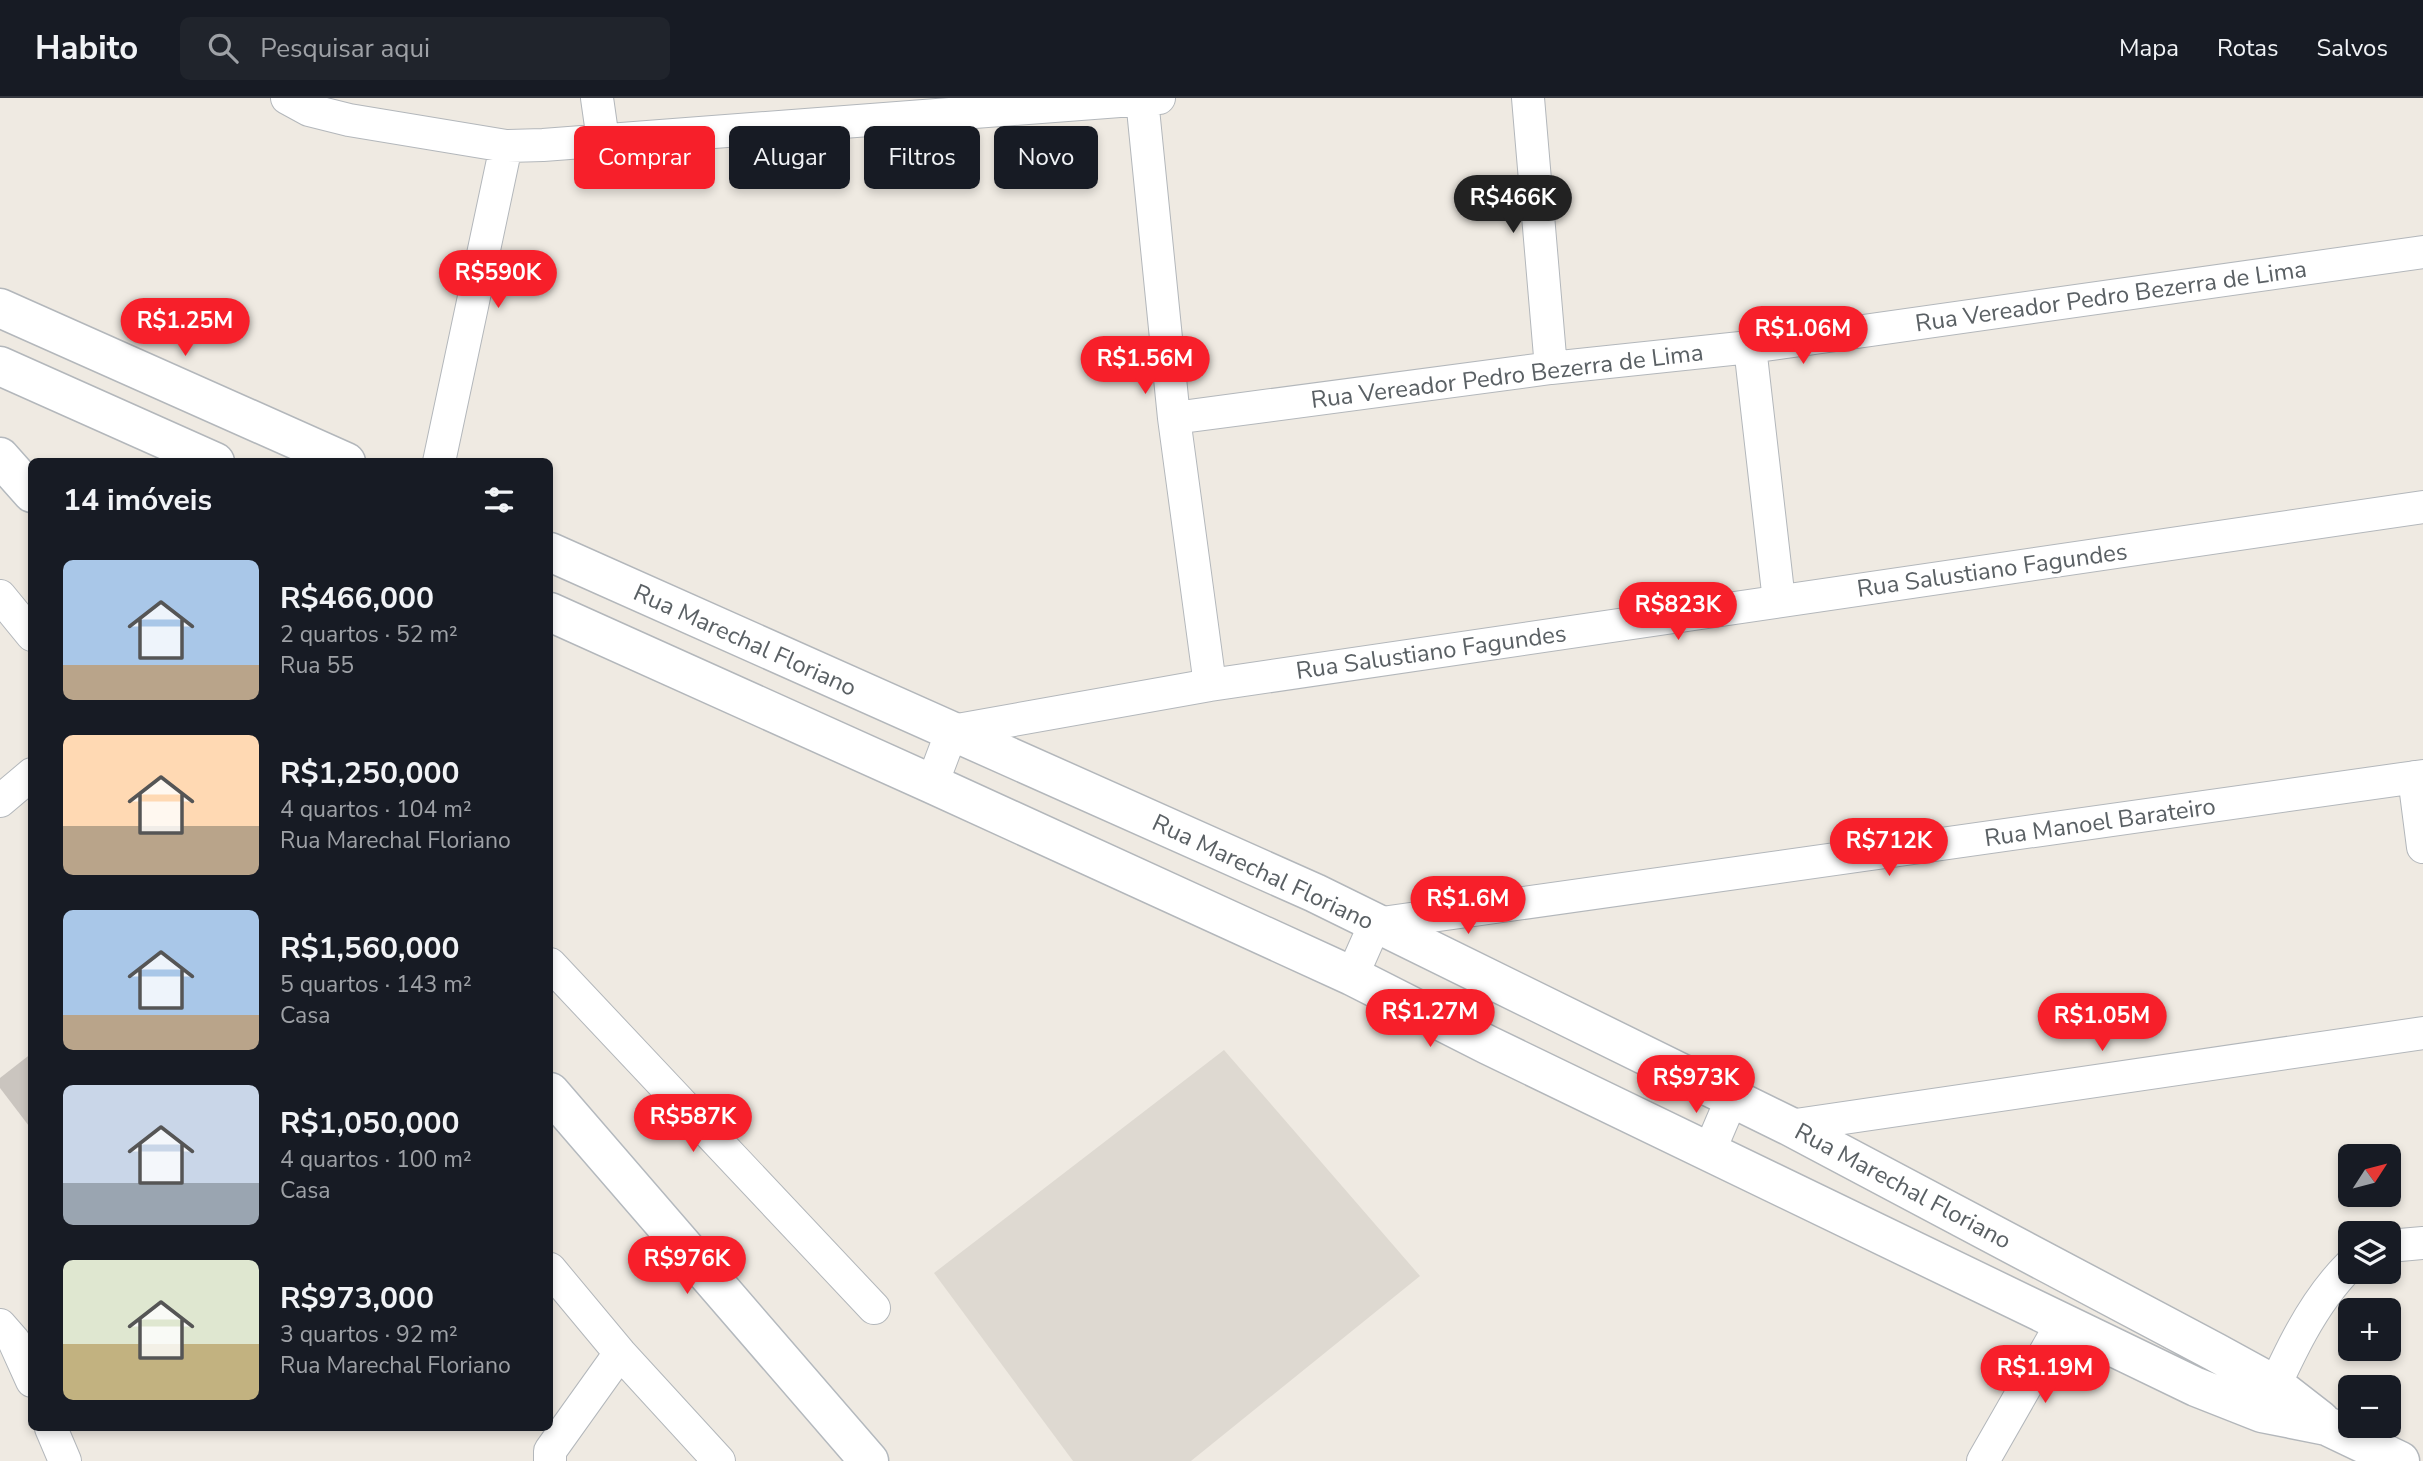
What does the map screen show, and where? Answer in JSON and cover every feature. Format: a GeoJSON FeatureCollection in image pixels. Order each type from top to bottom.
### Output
{"type":"FeatureCollection","features":[{"type":"Feature","properties":{"kind":"street"},"geometry":{"type":"LineString","coordinates":[[287,98],[309,110],[349,120],[506,146],[574,142]]}},
{"type":"Feature","properties":{"kind":"street"},"geometry":{"type":"LineString","coordinates":[[597,98],[601,126]]}},
{"type":"Feature","properties":{"kind":"street"},"geometry":{"type":"LineString","coordinates":[[1528,98],[1551,368]]}},
{"type":"Feature","properties":{"kind":"street"},"geometry":{"type":"LineString","coordinates":[[715,128],[898,108],[1151,99],[1174,418],[1210,685]]}},
{"type":"Feature","properties":{"kind":"street"},"geometry":{"type":"LineString","coordinates":[[440,458],[506,146]]}},
{"type":"Feature","properties":{"kind":"street","name":"Rua Vereador Pedro Bezerra de Lima"},"geometry":{"type":"LineString","coordinates":[[1174,418],[1551,368],[1750,347],[2423,252]]}},
{"type":"Feature","properties":{"kind":"street"},"geometry":{"type":"LineString","coordinates":[[0,308],[337,458]]}},
{"type":"Feature","properties":{"kind":"street"},"geometry":{"type":"LineString","coordinates":[[1750,347],[1779,601]]}},
{"type":"Feature","properties":{"kind":"street"},"geometry":{"type":"LineString","coordinates":[[0,366],[206,458]]}},
{"type":"Feature","properties":{"kind":"street"},"geometry":{"type":"LineString","coordinates":[[0,457],[28,488]]}},
{"type":"Feature","properties":{"kind":"street","name":"Rua Salustiano Fagundes"},"geometry":{"type":"LineString","coordinates":[[952,732],[1210,685],[2423,507]]}},
{"type":"Feature","properties":{"kind":"street","name":"Rua Marechal Floriano"},"geometry":{"type":"LineString","coordinates":[[553,553],[1315,893],[1789,1126],[2268,1399],[2400,1461]]}},
{"type":"Feature","properties":{"kind":"street"},"geometry":{"type":"LineString","coordinates":[[0,596],[28,630]]}},
{"type":"Feature","properties":{"kind":"street","name":"Rua Marechal Floriano"},"geometry":{"type":"LineString","coordinates":[[553,613],[1352,976],[2196,1387],[2268,1399]]}},
{"type":"Feature","properties":{"kind":"street"},"geometry":{"type":"LineString","coordinates":[[932,784],[952,732]]}},
{"type":"Feature","properties":{"kind":"street"},"geometry":{"type":"LineString","coordinates":[[0,801],[28,777]]}},
{"type":"Feature","properties":{"kind":"street"},"geometry":{"type":"LineString","coordinates":[[2418,777],[2423,847]]}},
{"type":"Feature","properties":{"kind":"street","name":"Rua Manoel Barateiro"},"geometry":{"type":"LineString","coordinates":[[1375,924],[2418,777]]}},
{"type":"Feature","properties":{"kind":"street"},"geometry":{"type":"LineString","coordinates":[[1352,976],[1375,924]]}},
{"type":"Feature","properties":{"kind":"street"},"geometry":{"type":"LineString","coordinates":[[553,967],[874,1308]]}},
{"type":"Feature","properties":{"kind":"street"},"geometry":{"type":"LineString","coordinates":[[1789,1126],[2423,1033]]}},
{"type":"Feature","properties":{"kind":"street"},"geometry":{"type":"LineString","coordinates":[[553,1095],[869,1461]]}},
{"type":"Feature","properties":{"kind":"street"},"geometry":{"type":"LineString","coordinates":[[1709,1152],[1732,1098]]}},
{"type":"Feature","properties":{"kind":"street"},"geometry":{"type":"LineString","coordinates":[[2401,1245],[2423,1243]]}},
{"type":"Feature","properties":{"kind":"street"},"geometry":{"type":"LineString","coordinates":[[553,1273],[620,1353],[719,1461]]}},
{"type":"Feature","properties":{"kind":"street"},"geometry":{"type":"LineString","coordinates":[[2268,1399],[2294,1344],[2338,1277]]}},
{"type":"Feature","properties":{"kind":"street"},"geometry":{"type":"LineString","coordinates":[[1983,1461],[2062,1323]]}},
{"type":"Feature","properties":{"kind":"street"},"geometry":{"type":"LineString","coordinates":[[11,1336],[28,1372]]}},
{"type":"Feature","properties":{"kind":"street"},"geometry":{"type":"LineString","coordinates":[[550,1461],[550,1451],[620,1353]]}},
{"type":"Feature","properties":{"kind":"street"},"geometry":{"type":"LineString","coordinates":[[52,1431],[65,1461]]}},
{"type":"Feature","properties":{"kind":"shaded area"},"geometry":{"type":"Polygon","coordinates":[[[1224,1050],[1420,1276],[1191,1461],[1073,1461],[934,1273],[1224,1050]]]}},
{"type":"Feature","properties":{"kind":"building"},"geometry":{"type":"Polygon","coordinates":[[[28,1056],[28,1125],[0,1088],[0,1078],[28,1056]]]}}]}
